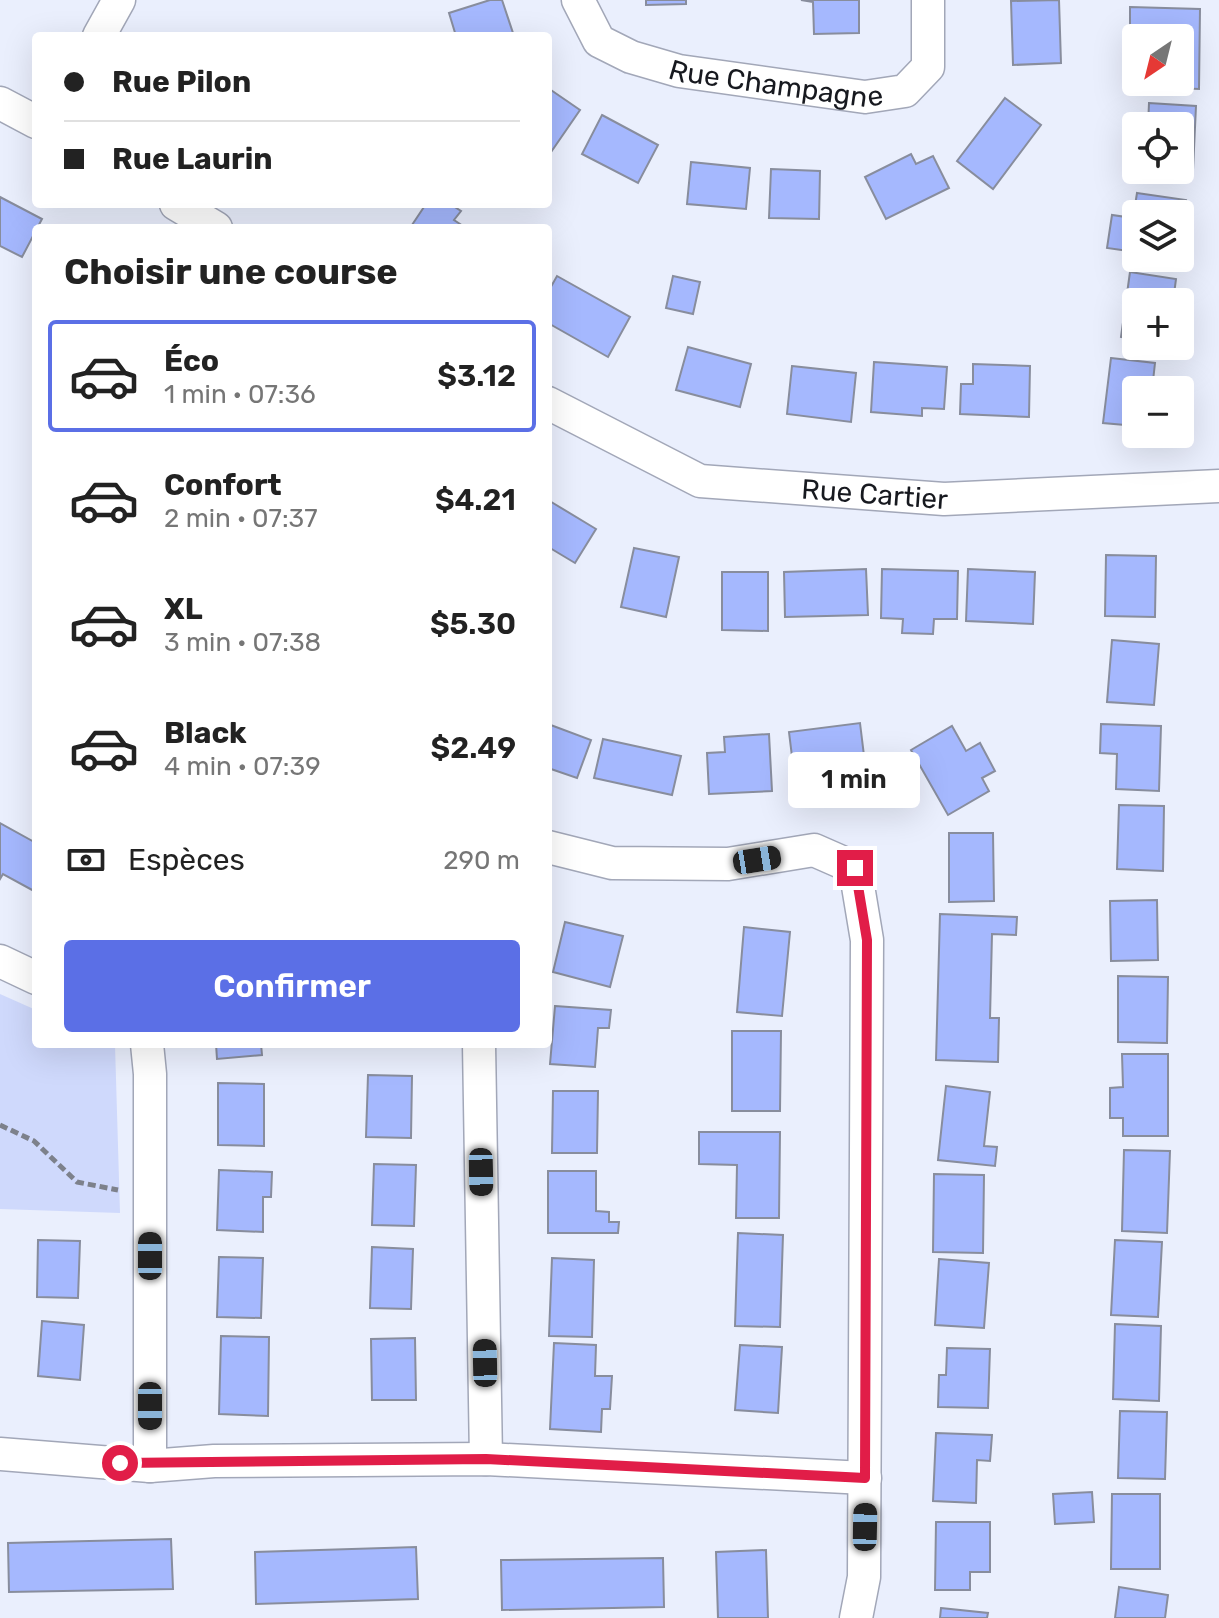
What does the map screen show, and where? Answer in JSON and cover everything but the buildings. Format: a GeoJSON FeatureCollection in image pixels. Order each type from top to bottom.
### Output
{"type":"FeatureCollection","features":[{"type":"Feature","properties":{"kind":"street"},"geometry":{"type":"LineString","coordinates":[[101,32],[119,0]]}},
{"type":"Feature","properties":{"kind":"street","name":"Rue Champagne"},"geometry":{"type":"LineString","coordinates":[[578,0],[599,41],[631,57],[679,71],[865,97],[905,91],[928,67],[928,0]]}},
{"type":"Feature","properties":{"kind":"street"},"geometry":{"type":"LineString","coordinates":[[0,103],[32,120]]}},
{"type":"Feature","properties":{"kind":"street"},"geometry":{"type":"LineString","coordinates":[[183,208],[209,224]]}},
{"type":"Feature","properties":{"kind":"street","name":"Rue Cartier"},"geometry":{"type":"LineString","coordinates":[[552,405],[700,481],[944,499],[1219,486]]}},
{"type":"Feature","properties":{"kind":"street"},"geometry":{"type":"LineString","coordinates":[[552,848],[612,863],[728,864],[814,850],[855,868],[867,940],[864,1577],[856,1618]]}},
{"type":"Feature","properties":{"kind":"street"},"geometry":{"type":"LineString","coordinates":[[0,961],[32,976]]}},
{"type":"Feature","properties":{"kind":"street"},"geometry":{"type":"LineString","coordinates":[[147,1048],[150,1074],[150,1466]]}},
{"type":"Feature","properties":{"kind":"street"},"geometry":{"type":"LineString","coordinates":[[479,1048],[486,1459]]}},
{"type":"Feature","properties":{"kind":"street"},"geometry":{"type":"LineString","coordinates":[[0,1454],[150,1466],[214,1461],[486,1459],[865,1478]]}},
{"type":"Feature","properties":{"kind":"path"},"geometry":{"type":"LineString","coordinates":[[0,1125],[34,1141],[77,1182],[150,1196]]}},
{"type":"Feature","properties":{"kind":"shaded area"},"geometry":{"type":"Polygon","coordinates":[[[0,994],[32,1008],[32,1048],[115,1048],[120,1213],[0,1209],[0,994]]]}},
{"type":"Feature","properties":{"kind":"route"},"geometry":{"type":"LineString","coordinates":[[120,1463],[150,1466],[214,1461],[486,1459],[865,1478],[867,940],[855,868]]}}]}
